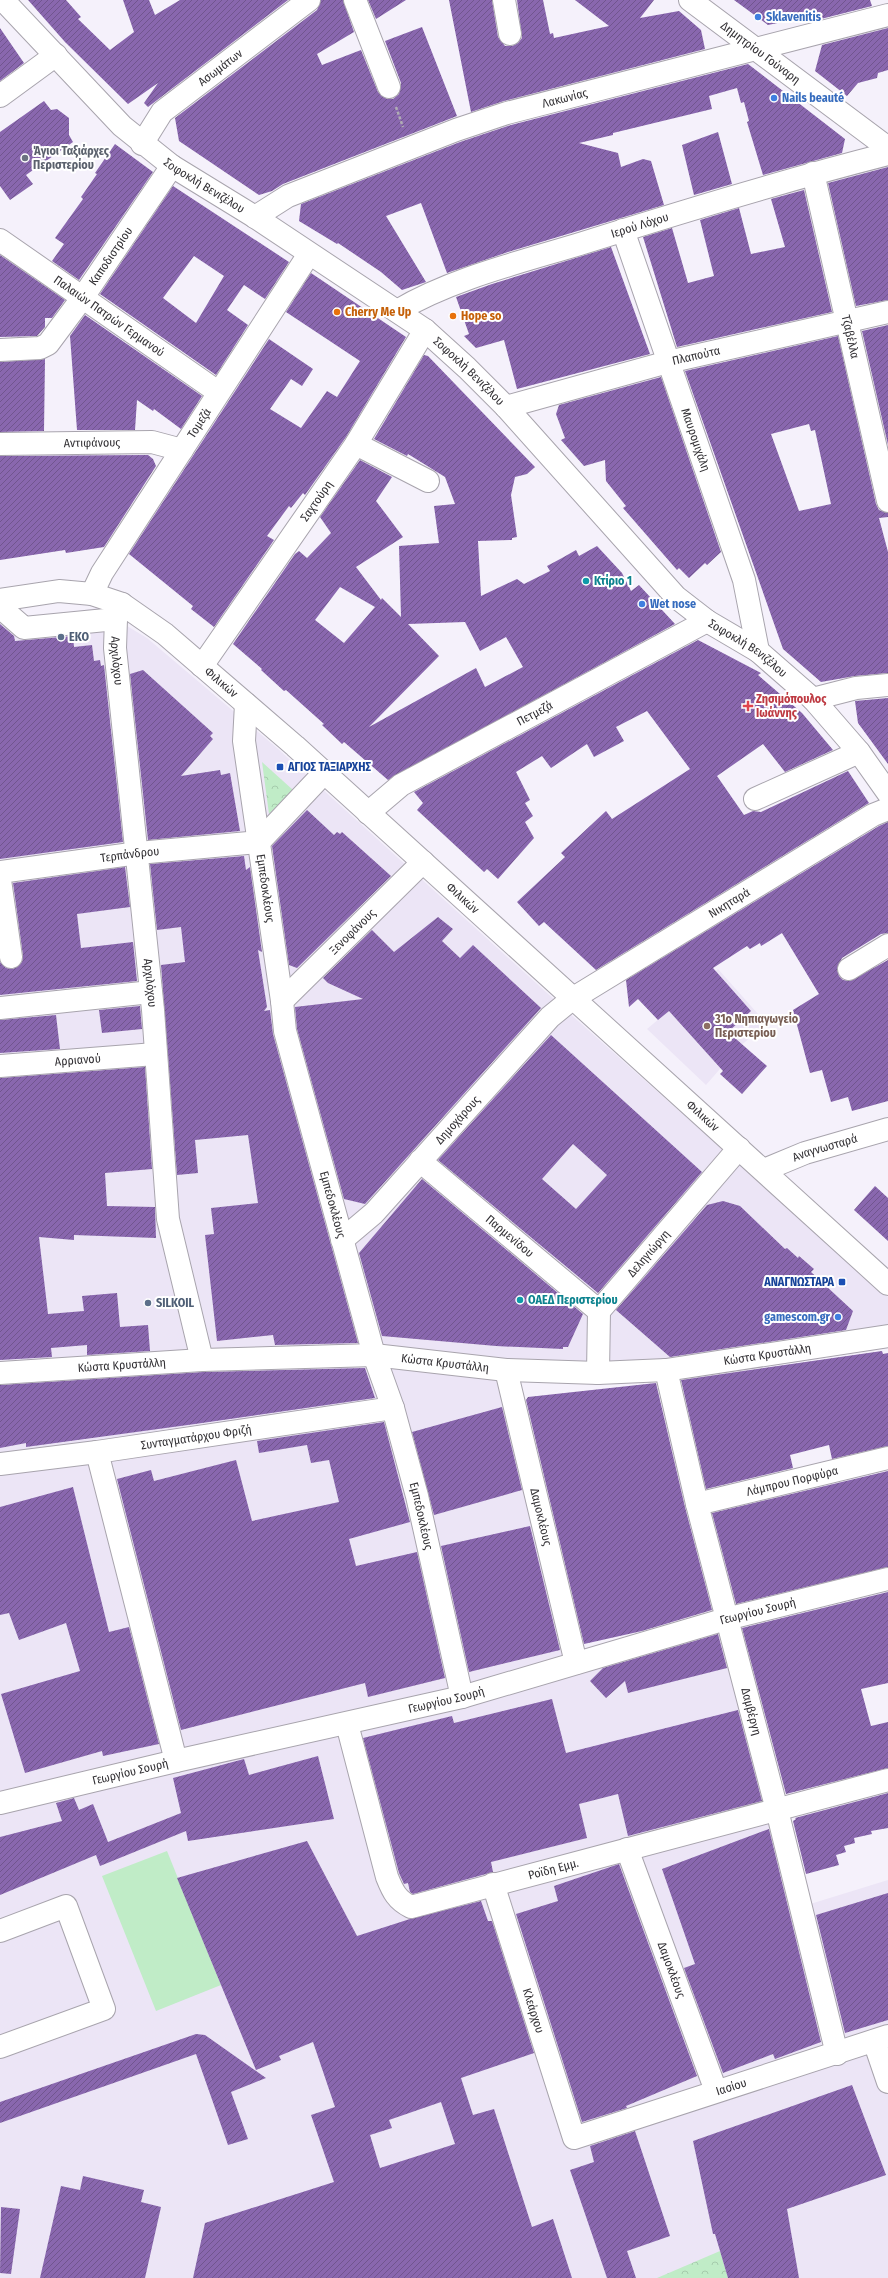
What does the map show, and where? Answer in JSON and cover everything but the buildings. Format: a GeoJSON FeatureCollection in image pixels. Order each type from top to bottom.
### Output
{"type":"FeatureCollection","features":[{"type":"Feature","properties":{"kind":"street","name":"Σοφοκλή Βενιζέλου"},"geometry":{"type":"LineString","coordinates":[[3,0],[122,126],[142,144],[172,166],[255,217],[425,330],[467,368],[506,407],[676,597],[707,621],[758,651],[813,699],[859,752],[888,793]]}},
{"type":"Feature","properties":{"kind":"street","name":"Ασωμάτων"},"geometry":{"type":"LineString","coordinates":[[142,144],[162,112],[309,0]]}},
{"type":"Feature","properties":{"kind":"street"},"geometry":{"type":"LineString","coordinates":[[355,0],[389,87]]}},
{"type":"Feature","properties":{"kind":"street"},"geometry":{"type":"LineString","coordinates":[[504,0],[510,34]]}},
{"type":"Feature","properties":{"kind":"street","name":"Δημητρίου Γούναρη"},"geometry":{"type":"LineString","coordinates":[[690,0],[888,148]]}},
{"type":"Feature","properties":{"kind":"street","name":"Λακωνίας"},"geometry":{"type":"LineString","coordinates":[[255,217],[288,196],[456,130],[507,113],[757,50],[885,10]]}},
{"type":"Feature","properties":{"kind":"street"},"geometry":{"type":"LineString","coordinates":[[0,96],[56,55]]}},
{"type":"Feature","properties":{"kind":"street","name":"Ιερού Λόχου"},"geometry":{"type":"LineString","coordinates":[[397,311],[425,295],[623,230],[813,173],[888,154]]}},
{"type":"Feature","properties":{"kind":"street","name":"Καποδιστρίου"},"geometry":{"type":"LineString","coordinates":[[0,350],[40,348],[48,344],[84,297],[172,166]]}},
{"type":"Feature","properties":{"kind":"street","name":"Τζαβέλλα"},"geometry":{"type":"LineString","coordinates":[[813,173],[888,501]]}},
{"type":"Feature","properties":{"kind":"street","name":"Μαυρομιχάλη"},"geometry":{"type":"LineString","coordinates":[[623,230],[744,580],[758,651]]}},
{"type":"Feature","properties":{"kind":"street","name":"Παλαιών Πατρών Γερμανού"},"geometry":{"type":"LineString","coordinates":[[0,240],[84,297],[218,392]]}},
{"type":"Feature","properties":{"kind":"street","name":"Τομεζά"},"geometry":{"type":"LineString","coordinates":[[92,594],[102,573],[218,392],[309,254]]}},
{"type":"Feature","properties":{"kind":"street","name":"Πλαπούτα"},"geometry":{"type":"LineString","coordinates":[[506,407],[668,362],[888,312]]}},
{"type":"Feature","properties":{"kind":"street","name":"Σαχτούρη"},"geometry":{"type":"LineString","coordinates":[[202,666],[356,444],[425,330]]}},
{"type":"Feature","properties":{"kind":"street","name":"Αντιφάνους"},"geometry":{"type":"LineString","coordinates":[[0,444],[152,442],[182,450]]}},
{"type":"Feature","properties":{"kind":"street"},"geometry":{"type":"LineString","coordinates":[[356,444],[428,480]]}},
{"type":"Feature","properties":{"kind":"street","name":"Φιλικών"},"geometry":{"type":"LineString","coordinates":[[0,600],[59,591],[92,594],[119,611],[164,634],[324,773],[572,999],[764,1170],[888,1284]]}},
{"type":"Feature","properties":{"kind":"street"},"geometry":{"type":"LineString","coordinates":[[0,607],[24,628],[119,611]]}},
{"type":"Feature","properties":{"kind":"street","name":"Αρχιλόχου"},"geometry":{"type":"LineString","coordinates":[[119,611],[115,648],[138,853],[151,992],[168,1219],[202,1360]]}},
{"type":"Feature","properties":{"kind":"street","name":"Πετμεζά"},"geometry":{"type":"LineString","coordinates":[[368,813],[401,785],[707,621]]}},
{"type":"Feature","properties":{"kind":"street"},"geometry":{"type":"LineString","coordinates":[[813,699],[856,688],[888,685]]}},
{"type":"Feature","properties":{"kind":"street","name":"Εμπεδοκλέους"},"geometry":{"type":"LineString","coordinates":[[246,704],[244,741],[282,1000],[285,1031],[374,1355],[393,1408],[417,1496],[462,1698]]}},
{"type":"Feature","properties":{"kind":"street"},"geometry":{"type":"LineString","coordinates":[[756,799],[859,752]]}},
{"type":"Feature","properties":{"kind":"street"},"geometry":{"type":"LineString","coordinates":[[259,842],[324,773]]}},
{"type":"Feature","properties":{"kind":"street","name":"Νικηταρά"},"geometry":{"type":"LineString","coordinates":[[572,999],[873,815],[888,808]]}},
{"type":"Feature","properties":{"kind":"street","name":"Τερπάνδρου"},"geometry":{"type":"LineString","coordinates":[[0,872],[138,853],[259,842]]}},
{"type":"Feature","properties":{"kind":"street","name":"Ξενοφάνους"},"geometry":{"type":"LineString","coordinates":[[282,1000],[423,862]]}},
{"type":"Feature","properties":{"kind":"street"},"geometry":{"type":"LineString","coordinates":[[0,880],[11,957]]}},
{"type":"Feature","properties":{"kind":"street"},"geometry":{"type":"LineString","coordinates":[[849,969],[888,945]]}},
{"type":"Feature","properties":{"kind":"street"},"geometry":{"type":"LineString","coordinates":[[0,1008],[151,992]]}},
{"type":"Feature","properties":{"kind":"street","name":"Δημοχάρους"},"geometry":{"type":"LineString","coordinates":[[342,1240],[374,1214],[550,1017],[572,999]]}},
{"type":"Feature","properties":{"kind":"street","name":"Αρριανού"},"geometry":{"type":"LineString","coordinates":[[0,1066],[155,1054]]}},
{"type":"Feature","properties":{"kind":"street","name":"Αναγνωσταρά"},"geometry":{"type":"LineString","coordinates":[[764,1170],[805,1153],[888,1128]]}},
{"type":"Feature","properties":{"kind":"street","name":"Δεληγιώργη"},"geometry":{"type":"LineString","coordinates":[[599,1311],[739,1148]]}},
{"type":"Feature","properties":{"kind":"street","name":"Παρμενίδου"},"geometry":{"type":"LineString","coordinates":[[420,1161],[599,1311]]}},
{"type":"Feature","properties":{"kind":"street"},"geometry":{"type":"LineString","coordinates":[[598,1373],[599,1311]]}},
{"type":"Feature","properties":{"kind":"street","name":"Κώστα Κρυστάλλη"},"geometry":{"type":"LineString","coordinates":[[0,1373],[202,1360],[374,1355],[506,1370],[598,1373],[666,1370],[888,1336]]}},
{"type":"Feature","properties":{"kind":"street","name":"Δαμοκλέους"},"geometry":{"type":"LineString","coordinates":[[506,1370],[576,1663]]}},
{"type":"Feature","properties":{"kind":"street","name":"Δαμβέργη"},"geometry":{"type":"LineString","coordinates":[[666,1370],[697,1504],[777,1810],[837,2054]]}},
{"type":"Feature","properties":{"kind":"street","name":"Συνταγματάρχου Φριζή"},"geometry":{"type":"LineString","coordinates":[[0,1464],[97,1452],[393,1408]]}},
{"type":"Feature","properties":{"kind":"street"},"geometry":{"type":"LineString","coordinates":[[97,1452],[176,1761]]}},
{"type":"Feature","properties":{"kind":"street","name":"Λάμπρου Πορφύρα"},"geometry":{"type":"LineString","coordinates":[[697,1504],[888,1458]]}},
{"type":"Feature","properties":{"kind":"street","name":"Γεωργίου Σουρή"},"geometry":{"type":"LineString","coordinates":[[0,1803],[176,1761],[462,1698],[726,1619],[888,1579]]}},
{"type":"Feature","properties":{"kind":"street","name":"Ροϊδη Εμμ."},"geometry":{"type":"LineString","coordinates":[[347,1724],[394,1894],[402,1903],[411,1907],[888,1780]]}},
{"type":"Feature","properties":{"kind":"street","name":"Δαμοκλέους"},"geometry":{"type":"LineString","coordinates":[[626,1849],[716,2091]]}},
{"type":"Feature","properties":{"kind":"street","name":"Κλεάρχου"},"geometry":{"type":"LineString","coordinates":[[493,1884],[574,2138]]}},
{"type":"Feature","properties":{"kind":"street"},"geometry":{"type":"LineString","coordinates":[[0,1931],[66,1906],[104,2009],[0,2047]]}},
{"type":"Feature","properties":{"kind":"street"},"geometry":{"type":"LineString","coordinates":[[881,2038],[888,2082]]}},
{"type":"Feature","properties":{"kind":"street","name":"Ιασίου"},"geometry":{"type":"LineString","coordinates":[[574,2138],[716,2091],[837,2054],[881,2038]]}},
{"type":"Feature","properties":{"kind":"path"},"geometry":{"type":"LineString","coordinates":[[389,87],[410,148]]}},
{"type":"Feature","properties":{"kind":"shaded area"},"geometry":{"type":"Polygon","coordinates":[[[97,608],[147,638],[277,748],[568,1012],[888,1297],[888,1327],[635,1367],[500,1361],[575,1672],[722,1630],[807,1905],[888,1880],[888,2278],[0,2278],[0,624],[97,608]]]}},
{"type":"Feature","properties":{"kind":"shaded area","name":"31ο Νηπιαγωγείο Περιστερίου"},"geometry":{"type":"Polygon","coordinates":[[[718,969],[767,1024],[740,1046],[706,1085],[647,1029],[718,969]]]}},
{"type":"Feature","properties":{"kind":"green space"},"geometry":{"type":"Polygon","coordinates":[[[262,762],[293,790],[269,814],[262,762]]]}},
{"type":"Feature","properties":{"kind":"green space"},"geometry":{"type":"Polygon","coordinates":[[[167,1851],[221,1985],[156,2011],[102,1876],[167,1851]]]}},
{"type":"Feature","properties":{"kind":"green space"},"geometry":{"type":"Polygon","coordinates":[[[720,2251],[728,2278],[657,2278],[720,2251]]]}},
{"type":"Feature","properties":{"kind":"place","name":"Sklavenitis"},"geometry":{"type":"Point","coordinates":[758,17]}},
{"type":"Feature","properties":{"kind":"place","name":"Nails beauté"},"geometry":{"type":"Point","coordinates":[774,98]}},
{"type":"Feature","properties":{"kind":"place","name":"Άγιοι Ταξιάρχες Περιστερίου"},"geometry":{"type":"Point","coordinates":[25,158]}},
{"type":"Feature","properties":{"kind":"place","name":"Cherry Me Up"},"geometry":{"type":"Point","coordinates":[337,312]}},
{"type":"Feature","properties":{"kind":"place","name":"Hope so"},"geometry":{"type":"Point","coordinates":[453,316]}},
{"type":"Feature","properties":{"kind":"place","name":"Κτίριο 1"},"geometry":{"type":"Point","coordinates":[586,581]}},
{"type":"Feature","properties":{"kind":"place","name":"Wet nose"},"geometry":{"type":"Point","coordinates":[642,604]}},
{"type":"Feature","properties":{"kind":"place","name":"EKO"},"geometry":{"type":"Point","coordinates":[61,637]}},
{"type":"Feature","properties":{"kind":"place","name":"Ζησιμόπουλος Ιωάννης"},"geometry":{"type":"Point","coordinates":[748,706]}},
{"type":"Feature","properties":{"kind":"place","name":"ΑΓΙΟΣ ΤΑΞΙΑΡΧΗΣ"},"geometry":{"type":"Point","coordinates":[280,767]}},
{"type":"Feature","properties":{"kind":"place","name":"31ο Νηπιαγωγείο Περιστερίου"},"geometry":{"type":"Point","coordinates":[707,1026]}},
{"type":"Feature","properties":{"kind":"place","name":"ΑΝΑΓΝΩΣΤΑΡΑ"},"geometry":{"type":"Point","coordinates":[842,1282]}},
{"type":"Feature","properties":{"kind":"place","name":"ΟΑΕΔ Περιστερίου"},"geometry":{"type":"Point","coordinates":[520,1300]}},
{"type":"Feature","properties":{"kind":"place","name":"SILKOIL"},"geometry":{"type":"Point","coordinates":[148,1303]}},
{"type":"Feature","properties":{"kind":"place","name":"gamescom.gr"},"geometry":{"type":"Point","coordinates":[838,1317]}}]}
